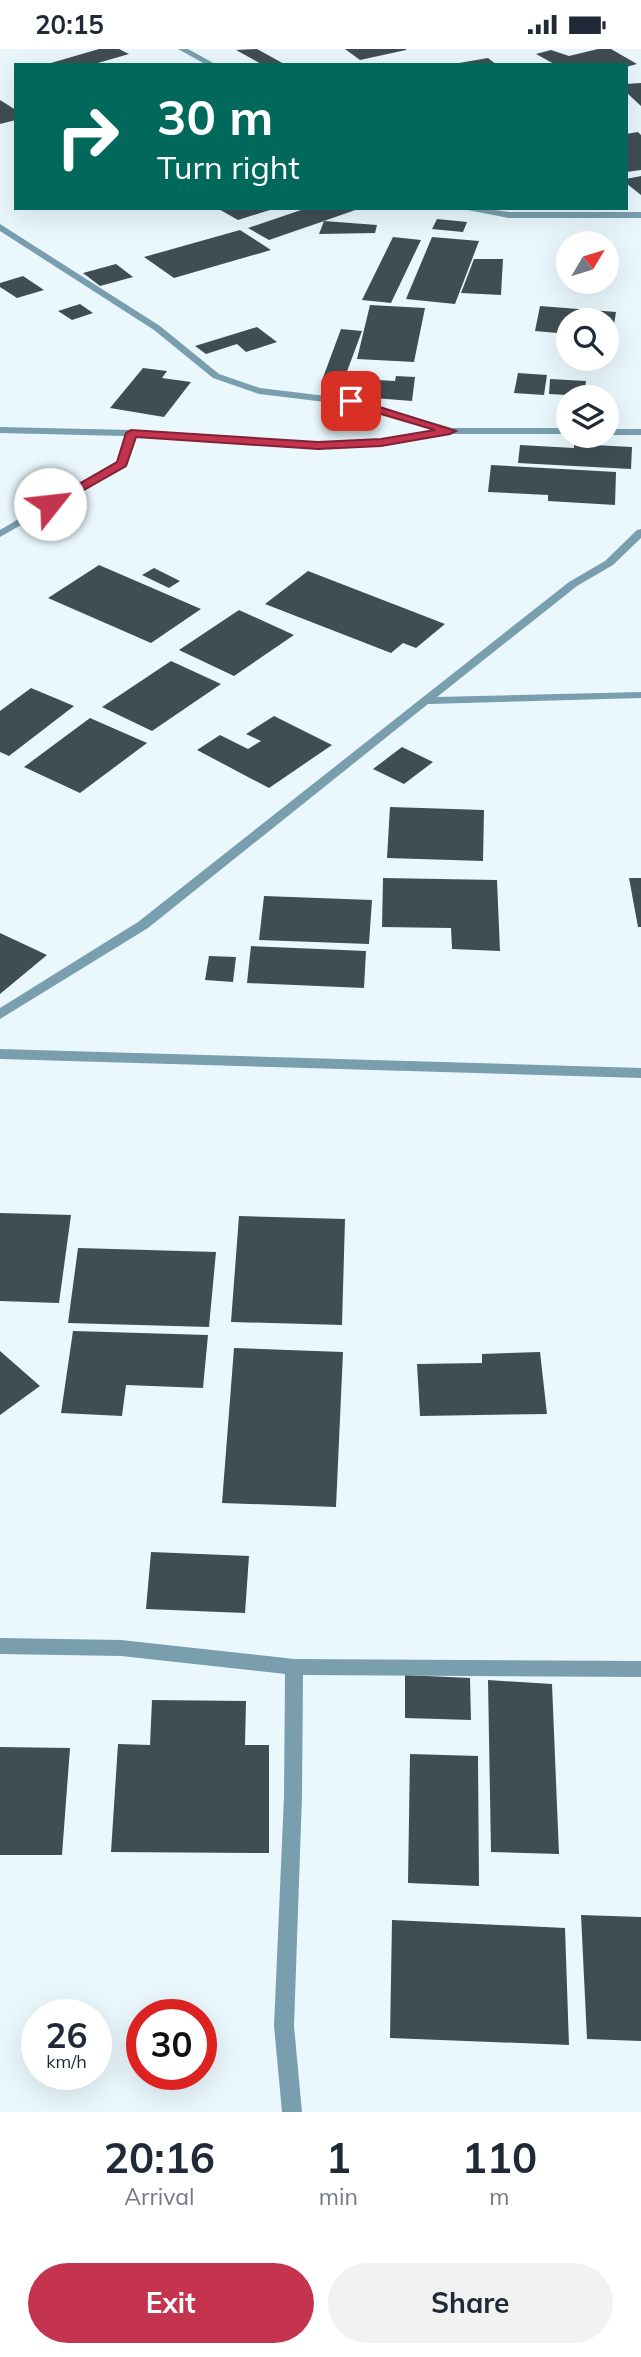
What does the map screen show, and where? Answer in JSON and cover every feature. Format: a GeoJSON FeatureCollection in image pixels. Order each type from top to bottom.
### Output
{"type":"FeatureCollection","features":[{"type":"Feature","properties":{"kind":"street"},"geometry":{"type":"LineString","coordinates":[[182,49],[209,63]]}},
{"type":"Feature","properties":{"kind":"street"},"geometry":{"type":"LineString","coordinates":[[475,210],[509,215],[641,215]]}},
{"type":"Feature","properties":{"kind":"street"},"geometry":{"type":"LineString","coordinates":[[0,227],[157,328],[216,376],[259,391],[351,401],[450,431]]}},
{"type":"Feature","properties":{"kind":"street"},"geometry":{"type":"LineString","coordinates":[[0,430],[131,433],[318,445],[381,442],[450,431],[556,431]]}},
{"type":"Feature","properties":{"kind":"street"},"geometry":{"type":"LineString","coordinates":[[619,432],[641,432]]}},
{"type":"Feature","properties":{"kind":"street"},"geometry":{"type":"LineString","coordinates":[[0,534],[122,463],[131,433]]}},
{"type":"Feature","properties":{"kind":"street"},"geometry":{"type":"LineString","coordinates":[[0,1014],[143,925],[293,804],[429,701],[573,584],[609,563],[641,532]]}},
{"type":"Feature","properties":{"kind":"street"},"geometry":{"type":"LineString","coordinates":[[429,701],[641,695]]}},
{"type":"Feature","properties":{"kind":"street"},"geometry":{"type":"LineString","coordinates":[[0,1054],[641,1073]]}},
{"type":"Feature","properties":{"kind":"street"},"geometry":{"type":"LineString","coordinates":[[0,1646],[121,1648],[294,1667],[641,1669]]}},
{"type":"Feature","properties":{"kind":"street"},"geometry":{"type":"LineString","coordinates":[[292,2112],[285,2026],[294,1667]]}},
{"type":"Feature","properties":{"kind":"building"},"geometry":{"type":"Polygon","coordinates":[[[99,49],[119,49],[129,54],[98,63],[51,63],[99,49]]]}},
{"type":"Feature","properties":{"kind":"building"},"geometry":{"type":"Polygon","coordinates":[[[257,49],[282,63],[259,63],[236,50],[257,49]]]}},
{"type":"Feature","properties":{"kind":"building"},"geometry":{"type":"Polygon","coordinates":[[[345,49],[406,49],[406,50],[360,60],[345,49]]]}},
{"type":"Feature","properties":{"kind":"building"},"geometry":{"type":"Polygon","coordinates":[[[598,49],[611,49],[637,64],[628,66],[628,63],[552,63],[536,54],[551,50],[569,56],[598,49]]]}},
{"type":"Feature","properties":{"kind":"building"},"geometry":{"type":"Polygon","coordinates":[[[488,58],[494,63],[459,63],[488,58]]]}},
{"type":"Feature","properties":{"kind":"building"},"geometry":{"type":"Polygon","coordinates":[[[641,83],[641,106],[628,94],[628,84],[641,83]]]}},
{"type":"Feature","properties":{"kind":"building"},"geometry":{"type":"Polygon","coordinates":[[[0,100],[14,109],[14,120],[0,124],[0,100]]]}},
{"type":"Feature","properties":{"kind":"building"},"geometry":{"type":"Polygon","coordinates":[[[638,132],[641,135],[641,170],[628,172],[628,134],[638,132]]]}},
{"type":"Feature","properties":{"kind":"building"},"geometry":{"type":"Polygon","coordinates":[[[641,176],[641,195],[628,185],[628,179],[641,176]]]}},
{"type":"Feature","properties":{"kind":"building"},"geometry":{"type":"Polygon","coordinates":[[[220,210],[270,210],[238,220],[220,210]]]}},
{"type":"Feature","properties":{"kind":"building"},"geometry":{"type":"Polygon","coordinates":[[[301,210],[355,210],[269,240],[248,228],[301,210]]]}},
{"type":"Feature","properties":{"kind":"building"},"geometry":{"type":"Polygon","coordinates":[[[437,219],[467,222],[463,232],[432,229],[437,219]]]}},
{"type":"Feature","properties":{"kind":"building"},"geometry":{"type":"Polygon","coordinates":[[[324,221],[377,225],[375,233],[319,234],[324,221]]]}},
{"type":"Feature","properties":{"kind":"building"},"geometry":{"type":"Polygon","coordinates":[[[240,230],[271,250],[174,278],[144,257],[240,230]]]}},
{"type":"Feature","properties":{"kind":"building"},"geometry":{"type":"Polygon","coordinates":[[[393,237],[421,240],[391,303],[362,300],[393,237]]]}},
{"type":"Feature","properties":{"kind":"building"},"geometry":{"type":"Polygon","coordinates":[[[432,237],[479,241],[455,304],[406,299],[432,237]]]}},
{"type":"Feature","properties":{"kind":"building"},"geometry":{"type":"Polygon","coordinates":[[[474,259],[503,259],[501,295],[461,293],[474,259]]]}},
{"type":"Feature","properties":{"kind":"building"},"geometry":{"type":"Polygon","coordinates":[[[116,264],[133,277],[100,286],[83,273],[116,264]]]}},
{"type":"Feature","properties":{"kind":"building"},"geometry":{"type":"Polygon","coordinates":[[[23,276],[44,290],[17,298],[0,287],[0,283],[23,276]]]}},
{"type":"Feature","properties":{"kind":"building"},"geometry":{"type":"Polygon","coordinates":[[[80,304],[93,313],[72,320],[58,311],[80,304]]]}},
{"type":"Feature","properties":{"kind":"building"},"geometry":{"type":"Polygon","coordinates":[[[370,305],[425,308],[414,362],[357,359],[370,305]]]}},
{"type":"Feature","properties":{"kind":"building"},"geometry":{"type":"Polygon","coordinates":[[[540,306],[565,308],[556,308],[556,333],[535,331],[540,306]]]}},
{"type":"Feature","properties":{"kind":"building"},"geometry":{"type":"Polygon","coordinates":[[[257,327],[277,342],[246,352],[237,344],[206,354],[195,346],[257,327]]]}},
{"type":"Feature","properties":{"kind":"building"},"geometry":{"type":"Polygon","coordinates":[[[341,329],[362,331],[342,385],[321,383],[341,329]]]}},
{"type":"Feature","properties":{"kind":"building"},"geometry":{"type":"Polygon","coordinates":[[[143,368],[167,371],[162,378],[191,382],[164,417],[110,408],[143,368]]]}},
{"type":"Feature","properties":{"kind":"building"},"geometry":{"type":"Polygon","coordinates":[[[518,373],[547,375],[544,395],[514,393],[518,373]]]}},
{"type":"Feature","properties":{"kind":"building"},"geometry":{"type":"Polygon","coordinates":[[[396,376],[415,377],[412,401],[374,398],[378,380],[395,381],[396,376]]]}},
{"type":"Feature","properties":{"kind":"building"},"geometry":{"type":"Polygon","coordinates":[[[550,379],[586,381],[585,385],[556,385],[556,394],[549,394],[550,379]]]}},
{"type":"Feature","properties":{"kind":"building"},"geometry":{"type":"Polygon","coordinates":[[[520,445],[556,448],[632,447],[631,469],[518,463],[520,445]]]}},
{"type":"Feature","properties":{"kind":"building"},"geometry":{"type":"Polygon","coordinates":[[[491,465],[616,472],[615,505],[548,501],[548,495],[488,492],[491,465]]]}},
{"type":"Feature","properties":{"kind":"building"},"geometry":{"type":"Polygon","coordinates":[[[99,565],[201,609],[151,643],[48,598],[99,565]]]}},
{"type":"Feature","properties":{"kind":"building"},"geometry":{"type":"Polygon","coordinates":[[[154,568],[180,581],[169,588],[142,575],[154,568]]]}},
{"type":"Feature","properties":{"kind":"building"},"geometry":{"type":"Polygon","coordinates":[[[308,571],[445,624],[416,648],[403,643],[391,653],[265,604],[308,571]]]}},
{"type":"Feature","properties":{"kind":"building"},"geometry":{"type":"Polygon","coordinates":[[[239,610],[294,635],[234,676],[179,650],[239,610]]]}},
{"type":"Feature","properties":{"kind":"building"},"geometry":{"type":"Polygon","coordinates":[[[171,661],[221,684],[152,731],[102,707],[171,661]]]}},
{"type":"Feature","properties":{"kind":"building"},"geometry":{"type":"Polygon","coordinates":[[[31,688],[74,706],[9,756],[0,752],[0,711],[31,688]]]}},
{"type":"Feature","properties":{"kind":"building"},"geometry":{"type":"Polygon","coordinates":[[[274,716],[332,745],[269,788],[197,750],[220,735],[248,749],[261,741],[246,734],[274,716]]]}},
{"type":"Feature","properties":{"kind":"building"},"geometry":{"type":"Polygon","coordinates":[[[90,718],[147,743],[80,793],[24,767],[90,718]]]}},
{"type":"Feature","properties":{"kind":"building"},"geometry":{"type":"Polygon","coordinates":[[[402,747],[433,762],[404,784],[373,769],[402,747]]]}},
{"type":"Feature","properties":{"kind":"building"},"geometry":{"type":"Polygon","coordinates":[[[390,807],[484,810],[483,861],[387,858],[390,807]]]}},
{"type":"Feature","properties":{"kind":"building"},"geometry":{"type":"Polygon","coordinates":[[[383,878],[497,880],[500,951],[452,949],[451,928],[382,927],[383,878]]]}},
{"type":"Feature","properties":{"kind":"building"},"geometry":{"type":"Polygon","coordinates":[[[629,878],[641,878],[641,927],[638,927],[629,878]]]}},
{"type":"Feature","properties":{"kind":"building"},"geometry":{"type":"Polygon","coordinates":[[[264,896],[372,900],[369,944],[259,940],[264,896]]]}},
{"type":"Feature","properties":{"kind":"building"},"geometry":{"type":"Polygon","coordinates":[[[0,933],[47,955],[0,994],[0,933]]]}},
{"type":"Feature","properties":{"kind":"building"},"geometry":{"type":"Polygon","coordinates":[[[251,946],[366,951],[364,988],[247,983],[251,946]]]}},
{"type":"Feature","properties":{"kind":"building"},"geometry":{"type":"Polygon","coordinates":[[[209,956],[236,957],[233,982],[205,980],[209,956]]]}},
{"type":"Feature","properties":{"kind":"building"},"geometry":{"type":"Polygon","coordinates":[[[0,1213],[71,1215],[59,1303],[0,1301],[0,1213]]]}},
{"type":"Feature","properties":{"kind":"building"},"geometry":{"type":"Polygon","coordinates":[[[239,1216],[345,1219],[342,1325],[231,1322],[239,1216]]]}},
{"type":"Feature","properties":{"kind":"building"},"geometry":{"type":"Polygon","coordinates":[[[78,1248],[216,1252],[209,1327],[68,1323],[78,1248]]]}},
{"type":"Feature","properties":{"kind":"building"},"geometry":{"type":"Polygon","coordinates":[[[73,1331],[208,1335],[203,1388],[126,1385],[122,1416],[61,1413],[73,1331]]]}},
{"type":"Feature","properties":{"kind":"building"},"geometry":{"type":"Polygon","coordinates":[[[234,1348],[343,1352],[336,1507],[222,1503],[234,1348]]]}},
{"type":"Feature","properties":{"kind":"building"},"geometry":{"type":"Polygon","coordinates":[[[0,1351],[40,1386],[0,1415],[0,1351]]]}},
{"type":"Feature","properties":{"kind":"building"},"geometry":{"type":"Polygon","coordinates":[[[540,1352],[547,1414],[420,1416],[417,1364],[482,1363],[482,1354],[540,1352]]]}},
{"type":"Feature","properties":{"kind":"building"},"geometry":{"type":"Polygon","coordinates":[[[151,1552],[249,1556],[245,1613],[146,1609],[151,1552]]]}},
{"type":"Feature","properties":{"kind":"building"},"geometry":{"type":"Polygon","coordinates":[[[405,1675],[470,1678],[471,1720],[405,1718],[405,1675]]]}},
{"type":"Feature","properties":{"kind":"building"},"geometry":{"type":"Polygon","coordinates":[[[488,1680],[552,1684],[559,1854],[491,1852],[488,1680]]]}},
{"type":"Feature","properties":{"kind":"building"},"geometry":{"type":"Polygon","coordinates":[[[152,1700],[246,1701],[245,1745],[269,1745],[269,1853],[111,1852],[118,1744],[150,1745],[152,1700]]]}},
{"type":"Feature","properties":{"kind":"building"},"geometry":{"type":"Polygon","coordinates":[[[0,1747],[70,1748],[62,1855],[0,1855],[0,1747]]]}},
{"type":"Feature","properties":{"kind":"building"},"geometry":{"type":"Polygon","coordinates":[[[410,1754],[478,1756],[479,1886],[408,1883],[410,1754]]]}},
{"type":"Feature","properties":{"kind":"building"},"geometry":{"type":"Polygon","coordinates":[[[581,1915],[641,1917],[641,2041],[587,2039],[581,1915]]]}},
{"type":"Feature","properties":{"kind":"building"},"geometry":{"type":"Polygon","coordinates":[[[392,1920],[565,1928],[569,2045],[390,2038],[392,1920]]]}},
{"type":"Feature","properties":{"kind":"route"},"geometry":{"type":"LineString","coordinates":[[50,504],[122,463],[131,433],[318,445],[381,442],[450,431],[351,401]]}}]}
